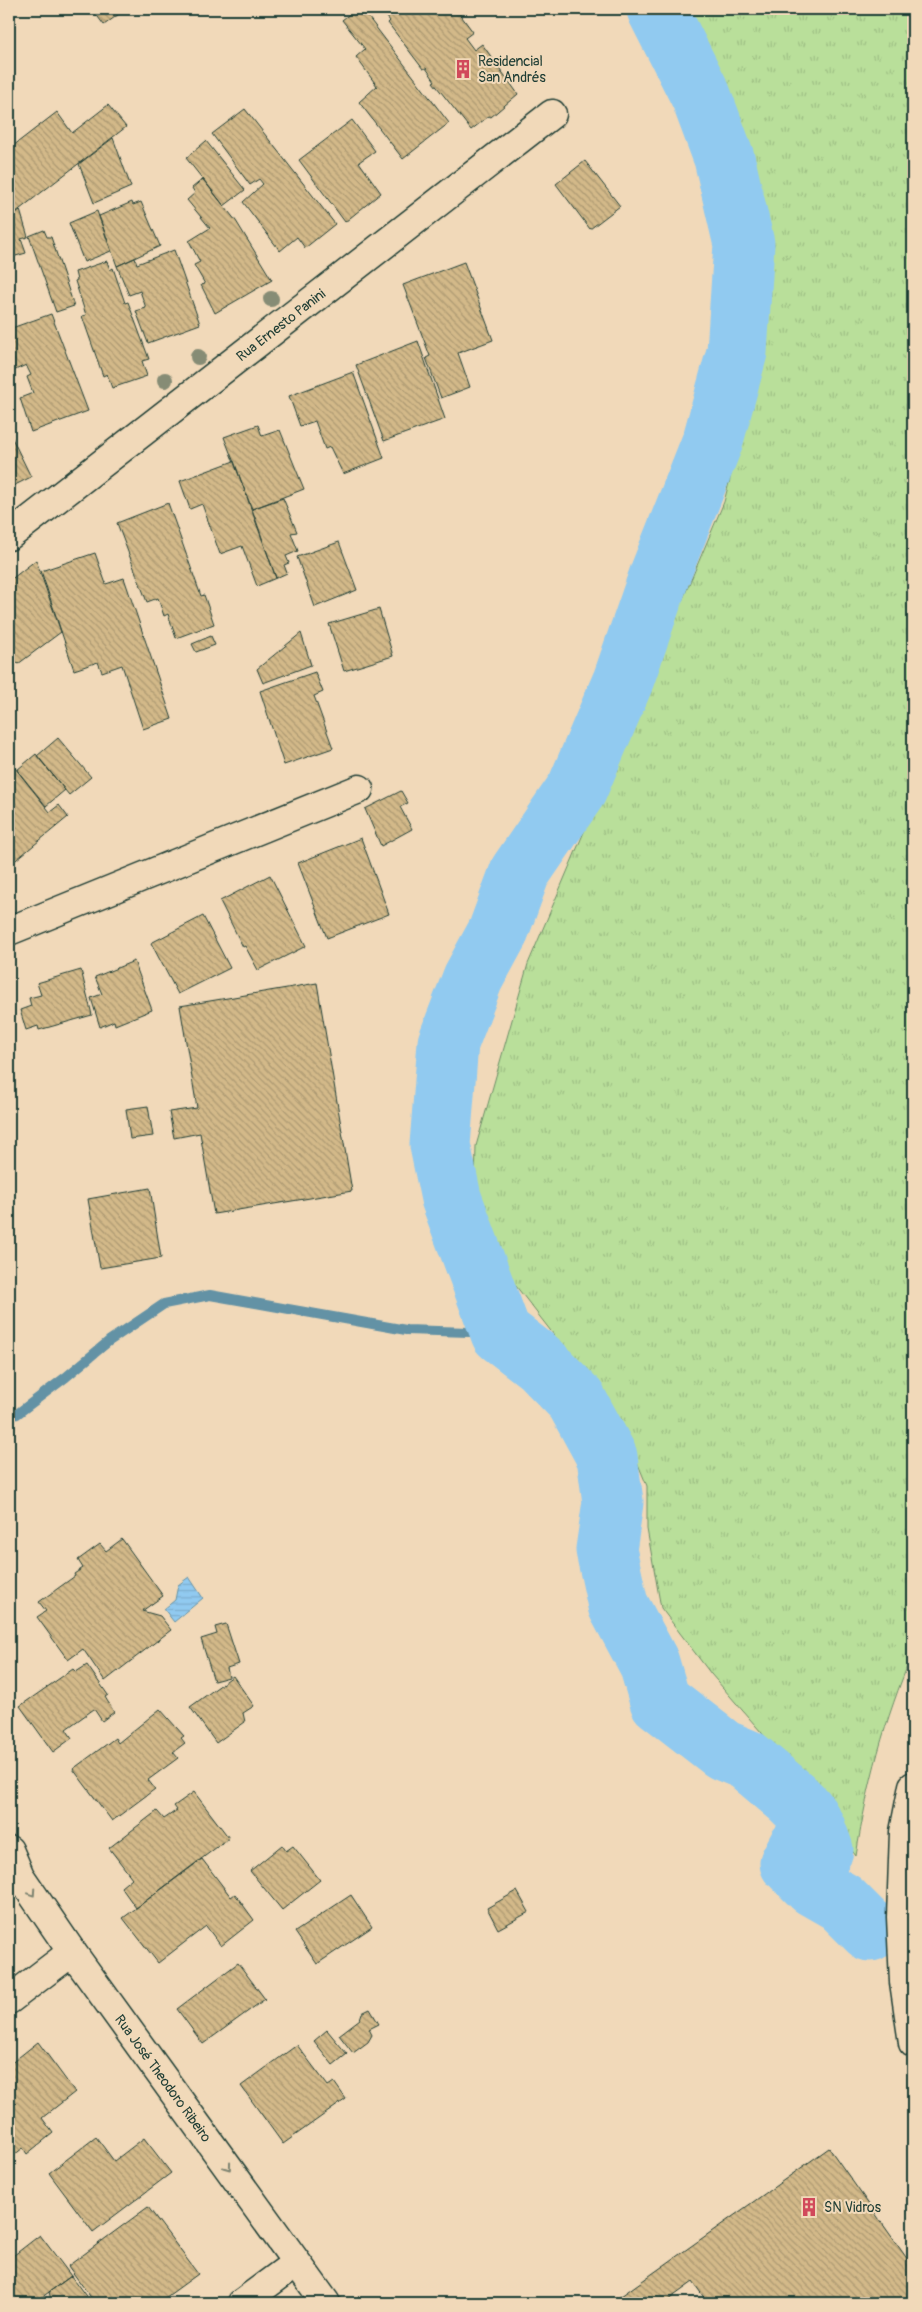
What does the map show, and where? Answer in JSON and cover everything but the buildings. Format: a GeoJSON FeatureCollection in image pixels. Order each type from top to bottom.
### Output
{"type":"FeatureCollection","features":[{"type":"Feature","properties":{"kind":"street","name":"Rua Ernesto Panini"},"geometry":{"type":"LineString","coordinates":[[9,536],[552,114]]}},
{"type":"Feature","properties":{"kind":"street"},"geometry":{"type":"LineString","coordinates":[[9,931],[359,789]]}},
{"type":"Feature","properties":{"kind":"street"},"geometry":{"type":"LineString","coordinates":[[913,1786],[904,1832],[900,1917],[904,1982],[913,2043]]}},
{"type":"Feature","properties":{"kind":"street","name":"Rua José Theodoro Ribeiro"},"geometry":{"type":"LineString","coordinates":[[9,1850],[20,1876],[72,1952],[326,2303]]}},
{"type":"Feature","properties":{"kind":"street"},"geometry":{"type":"LineString","coordinates":[[9,2000],[72,1952]]}},
{"type":"Feature","properties":{"kind":"street"},"geometry":{"type":"LineString","coordinates":[[242,2303],[296,2263]]}},
{"type":"Feature","properties":{"kind":"green space"},"geometry":{"type":"Polygon","coordinates":[[[678,9],[913,9],[913,1652],[878,1752],[856,1856],[793,1769],[711,1674],[661,1608],[647,1529],[647,1486],[620,1420],[474,1232],[476,1146],[528,964],[724,502],[759,366],[762,253],[735,117],[678,9]]]}},
{"type":"Feature","properties":{"kind":"water"},"geometry":{"type":"Polygon","coordinates":[[[189,1577],[203,1598],[174,1622],[164,1609],[175,1600],[178,1585],[189,1577]]]}},
{"type":"Feature","properties":{"kind":"waterway"},"geometry":{"type":"LineString","coordinates":[[657,9],[701,96],[724,158],[744,244],[737,352],[713,440],[660,574],[623,681],[577,789],[520,872],[498,932],[473,978],[448,1043],[440,1145],[451,1198],[501,1333],[540,1363],[576,1400],[607,1457],[613,1502],[606,1550],[618,1605],[649,1663],[660,1701],[723,1750],[747,1760],[805,1811],[815,1828],[823,1850],[798,1848],[790,1863],[813,1886],[841,1902],[870,1931]]}},
{"type":"Feature","properties":{"kind":"waterway"},"geometry":{"type":"LineString","coordinates":[[9,1417],[17,1414],[66,1377],[109,1341],[164,1304],[210,1295],[406,1330],[501,1333]]}},
{"type":"Feature","properties":{"kind":"place","name":"Residencial San Andrés"},"geometry":{"type":"Point","coordinates":[463,69]}},
{"type":"Feature","properties":{"kind":"place","name":"SN Vidros"},"geometry":{"type":"Point","coordinates":[809,2207]}}]}
